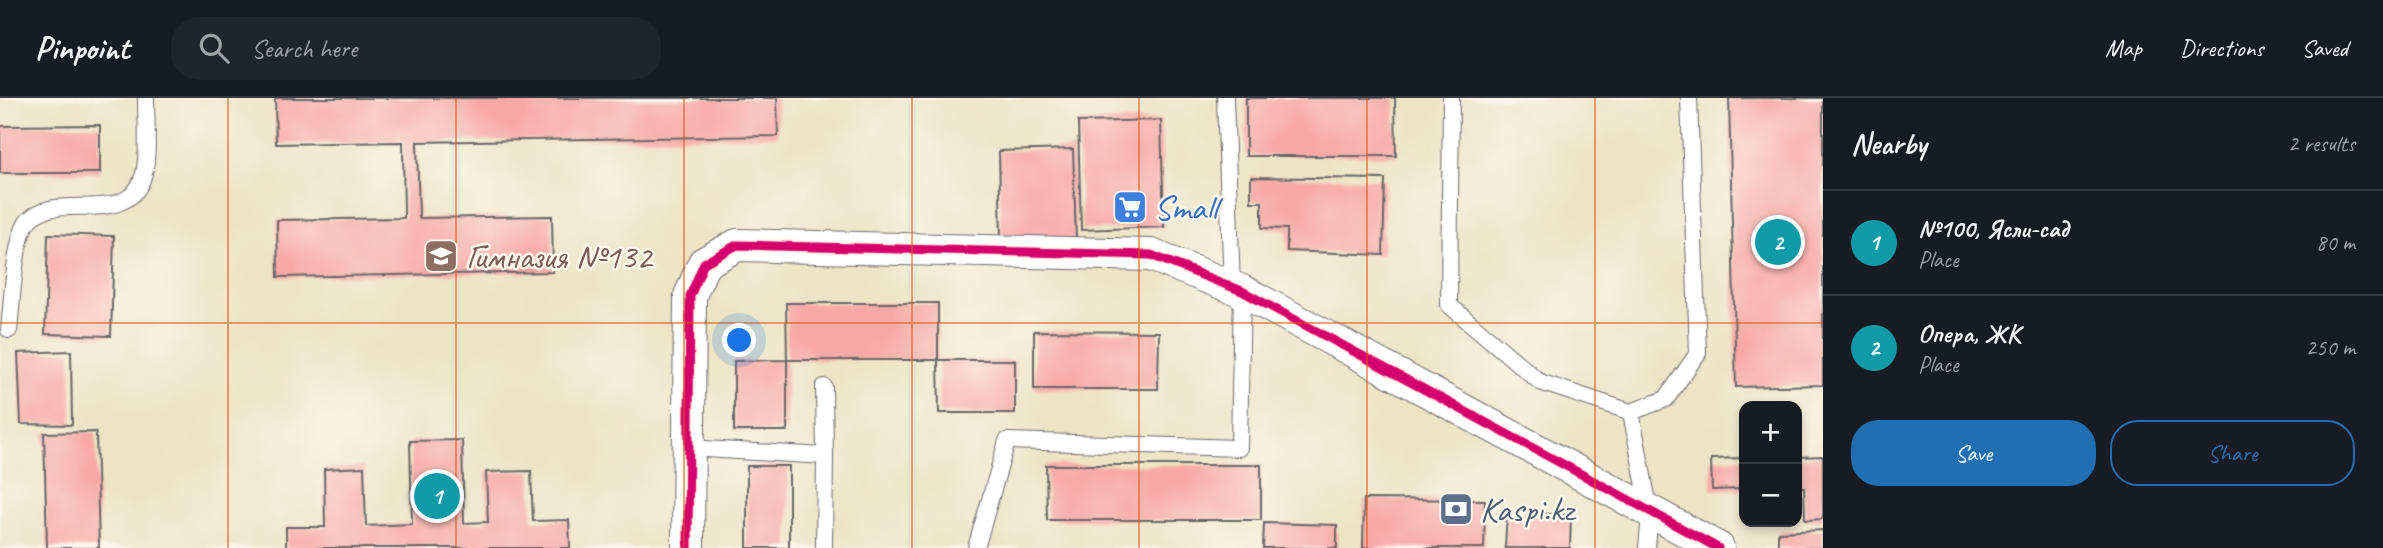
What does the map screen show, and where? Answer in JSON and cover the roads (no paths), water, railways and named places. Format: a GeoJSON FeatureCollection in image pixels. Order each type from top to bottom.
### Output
{"type":"FeatureCollection","features":[{"type":"Feature","properties":{"kind":"street"},"geometry":{"type":"LineString","coordinates":[[688,548],[690,296],[704,263],[737,245],[1151,255],[1237,289],[1718,548]]}},
{"type":"Feature","properties":{"kind":"lane"},"geometry":{"type":"LineString","coordinates":[[9,330],[20,243],[27,222],[46,210],[121,204],[137,191],[145,172],[146,98]]}},
{"type":"Feature","properties":{"kind":"lane"},"geometry":{"type":"LineString","coordinates":[[976,548],[1007,441],[1239,448],[1237,289],[1225,98]]}},
{"type":"Feature","properties":{"kind":"lane"},"geometry":{"type":"LineString","coordinates":[[1451,98],[1450,306],[1540,382],[1631,412],[1666,399],[1698,353],[1689,98]]}},
{"type":"Feature","properties":{"kind":"lane"},"geometry":{"type":"LineString","coordinates":[[824,387],[824,548]]}},
{"type":"Feature","properties":{"kind":"lane"},"geometry":{"type":"LineString","coordinates":[[1631,412],[1650,513],[1647,548]]}},
{"type":"Feature","properties":{"kind":"lane"},"geometry":{"type":"LineString","coordinates":[[688,448],[825,456]]}},
{"type":"Feature","properties":{"kind":"place","name":"Small"},"geometry":{"type":"Point","coordinates":[1130,207]}},
{"type":"Feature","properties":{"kind":"place","name":"Опера, ЖК"},"geometry":{"type":"Point","coordinates":[1778,242]}},
{"type":"Feature","properties":{"kind":"place","name":"Гимназия №132"},"geometry":{"type":"Point","coordinates":[441,256]}},
{"type":"Feature","properties":{"kind":"place","name":"№100, Ясли-сад"},"geometry":{"type":"Point","coordinates":[437,496]}},
{"type":"Feature","properties":{"kind":"place","name":"Kaspi.kz"},"geometry":{"type":"Point","coordinates":[1456,509]}}]}
